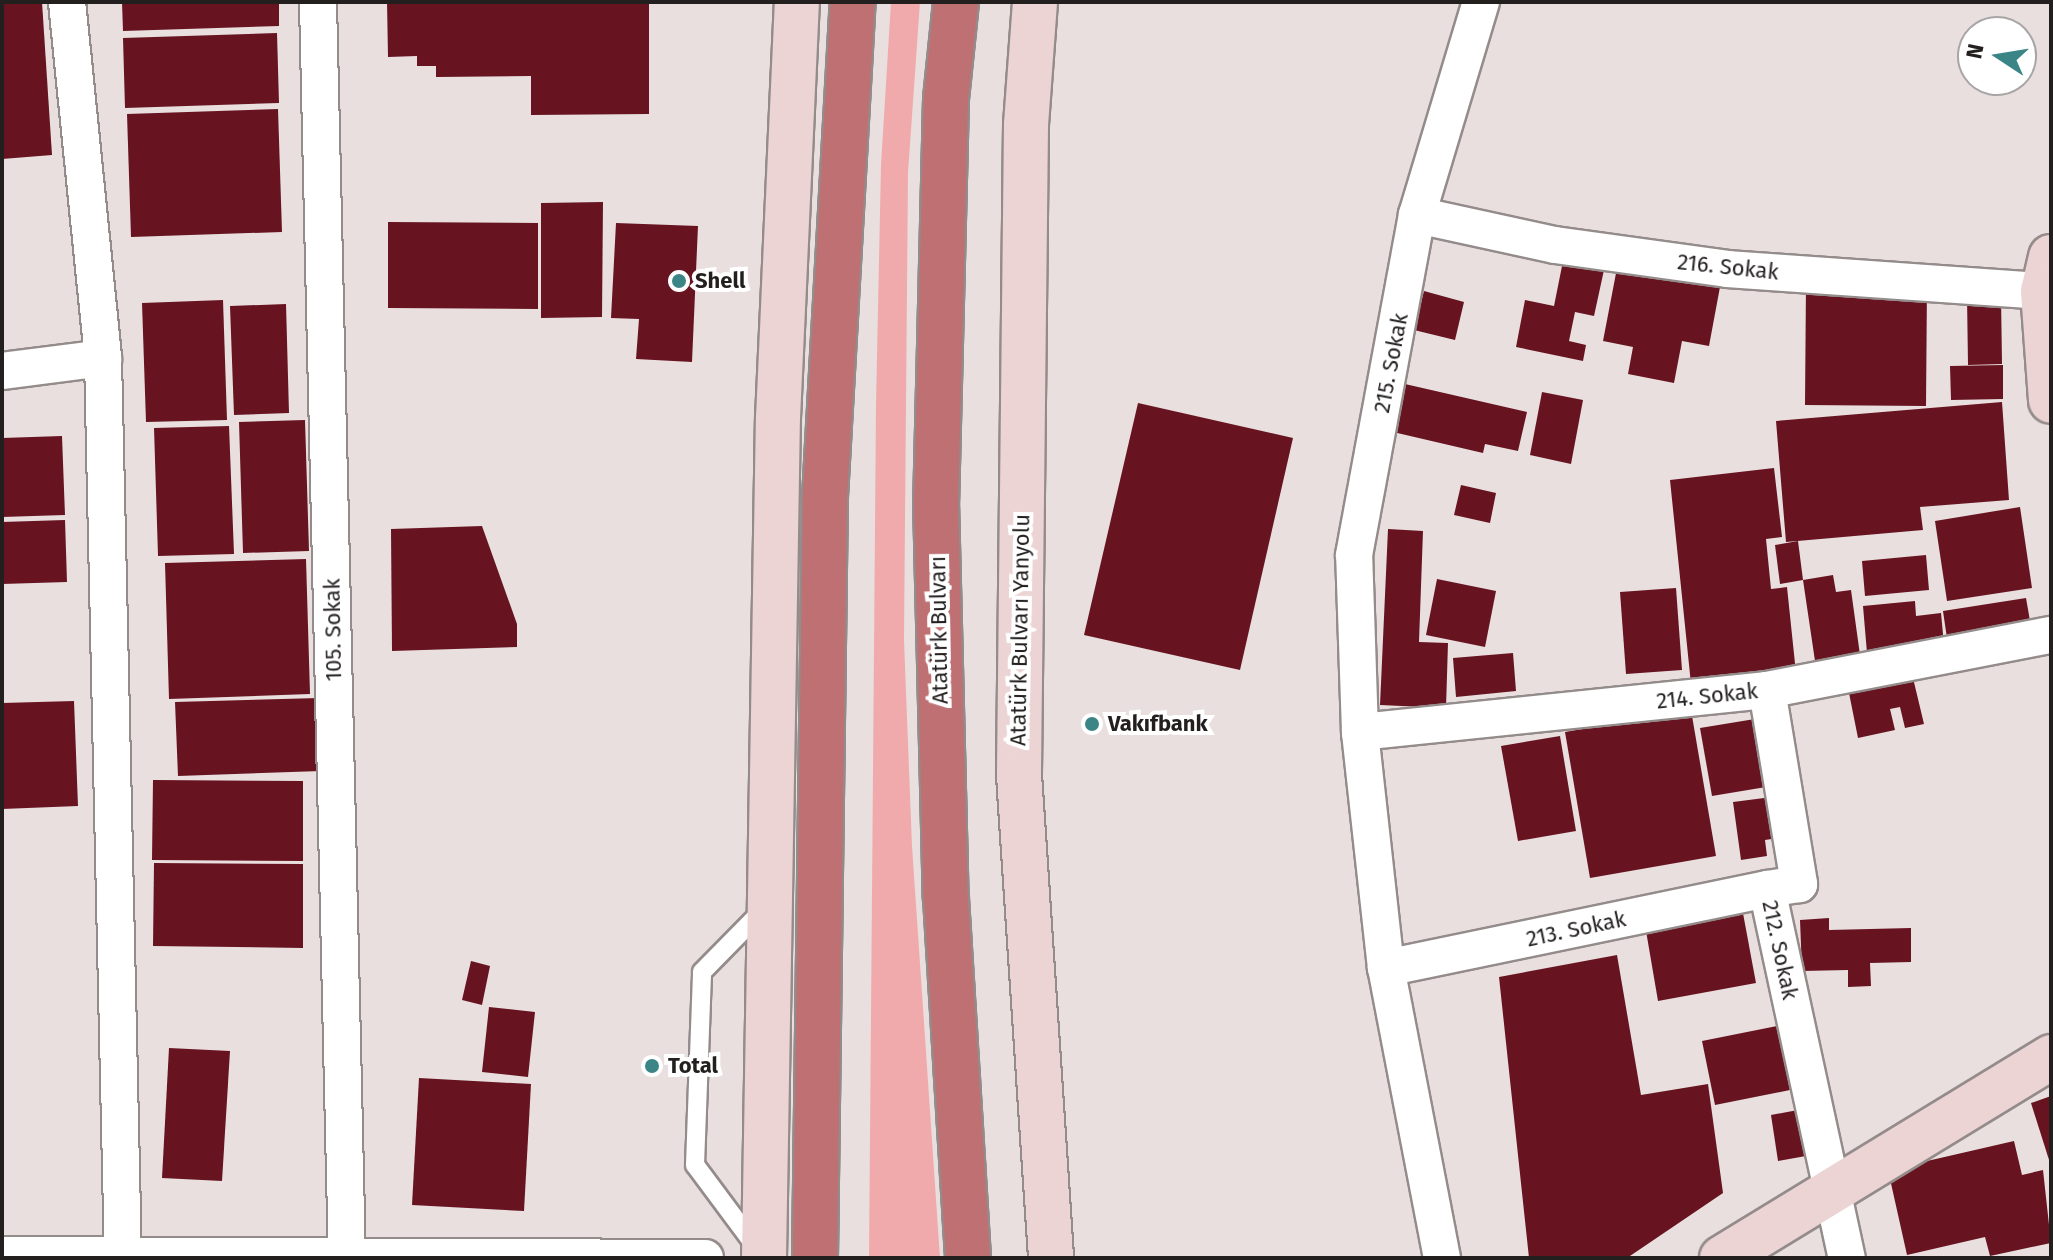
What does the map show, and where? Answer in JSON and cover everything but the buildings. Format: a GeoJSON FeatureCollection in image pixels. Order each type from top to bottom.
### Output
{"type":"FeatureCollection","features":[{"type":"Feature","properties":{"kind":"highway"},"geometry":{"type":"LineString","coordinates":[[815,1258],[825,497],[853,2]]}},
{"type":"Feature","properties":{"kind":"highway","name":"Atatürk Bulvarı"},"geometry":{"type":"LineString","coordinates":[[956,2],[946,99],[936,501],[946,898],[968,1258]]}},
{"type":"Feature","properties":{"kind":"street"},"geometry":{"type":"LineString","coordinates":[[67,2],[103,358],[123,1255]]}},
{"type":"Feature","properties":{"kind":"street","name":"105. Sokak"},"geometry":{"type":"LineString","coordinates":[[318,2],[347,1256]]}},
{"type":"Feature","properties":{"kind":"street"},"geometry":{"type":"LineString","coordinates":[[764,1258],[778,418],[797,2]]}},
{"type":"Feature","properties":{"kind":"street","name":"Atatürk Bulvarı Yanyolu"},"geometry":{"type":"LineString","coordinates":[[1035,2],[1026,125],[1019,775],[1051,1258]]}},
{"type":"Feature","properties":{"kind":"street","name":"215. Sokak"},"geometry":{"type":"LineString","coordinates":[[1442,1258],[1386,968],[1360,732],[1354,555],[1417,215],[1481,2]]}},
{"type":"Feature","properties":{"kind":"street","name":"216. Sokak"},"geometry":{"type":"LineString","coordinates":[[1417,215],[1555,245],[1727,269],[2047,274]]}},
{"type":"Feature","properties":{"kind":"street"},"geometry":{"type":"LineString","coordinates":[[2047,274],[2051,401]]}},
{"type":"Feature","properties":{"kind":"street"},"geometry":{"type":"LineString","coordinates":[[2,371],[103,358]]}},
{"type":"Feature","properties":{"kind":"street","name":"214. Sokak"},"geometry":{"type":"LineString","coordinates":[[1360,732],[1767,690],[2051,635]]}},
{"type":"Feature","properties":{"kind":"street","name":"212. Sokak"},"geometry":{"type":"LineString","coordinates":[[1767,690],[1799,884],[1767,889],[1847,1258]]}},
{"type":"Feature","properties":{"kind":"street","name":"213. Sokak"},"geometry":{"type":"LineString","coordinates":[[1386,968],[1767,889]]}},
{"type":"Feature","properties":{"kind":"street"},"geometry":{"type":"LineString","coordinates":[[771,902],[818,902]]}},
{"type":"Feature","properties":{"kind":"street"},"geometry":{"type":"LineString","coordinates":[[1722,1258],[1831,1187],[2051,1057]]}},
{"type":"Feature","properties":{"kind":"street"},"geometry":{"type":"LineString","coordinates":[[2,1255],[705,1258]]}},
{"type":"Feature","properties":{"kind":"lane"},"geometry":{"type":"LineString","coordinates":[[764,1258],[695,1165],[702,972],[771,902]]}},
{"type":"Feature","properties":{"kind":"shaded area"},"geometry":{"type":"Polygon","coordinates":[[[891,2],[920,2],[908,173],[904,640],[912,846],[940,1258],[869,1258],[876,405],[881,165],[891,2]]]}},
{"type":"Feature","properties":{"kind":"place","name":"Shell"},"geometry":{"type":"Point","coordinates":[679,281]}},
{"type":"Feature","properties":{"kind":"place","name":"Vakıfbank"},"geometry":{"type":"Point","coordinates":[1092,724]}},
{"type":"Feature","properties":{"kind":"place","name":"Total"},"geometry":{"type":"Point","coordinates":[652,1066]}}]}
